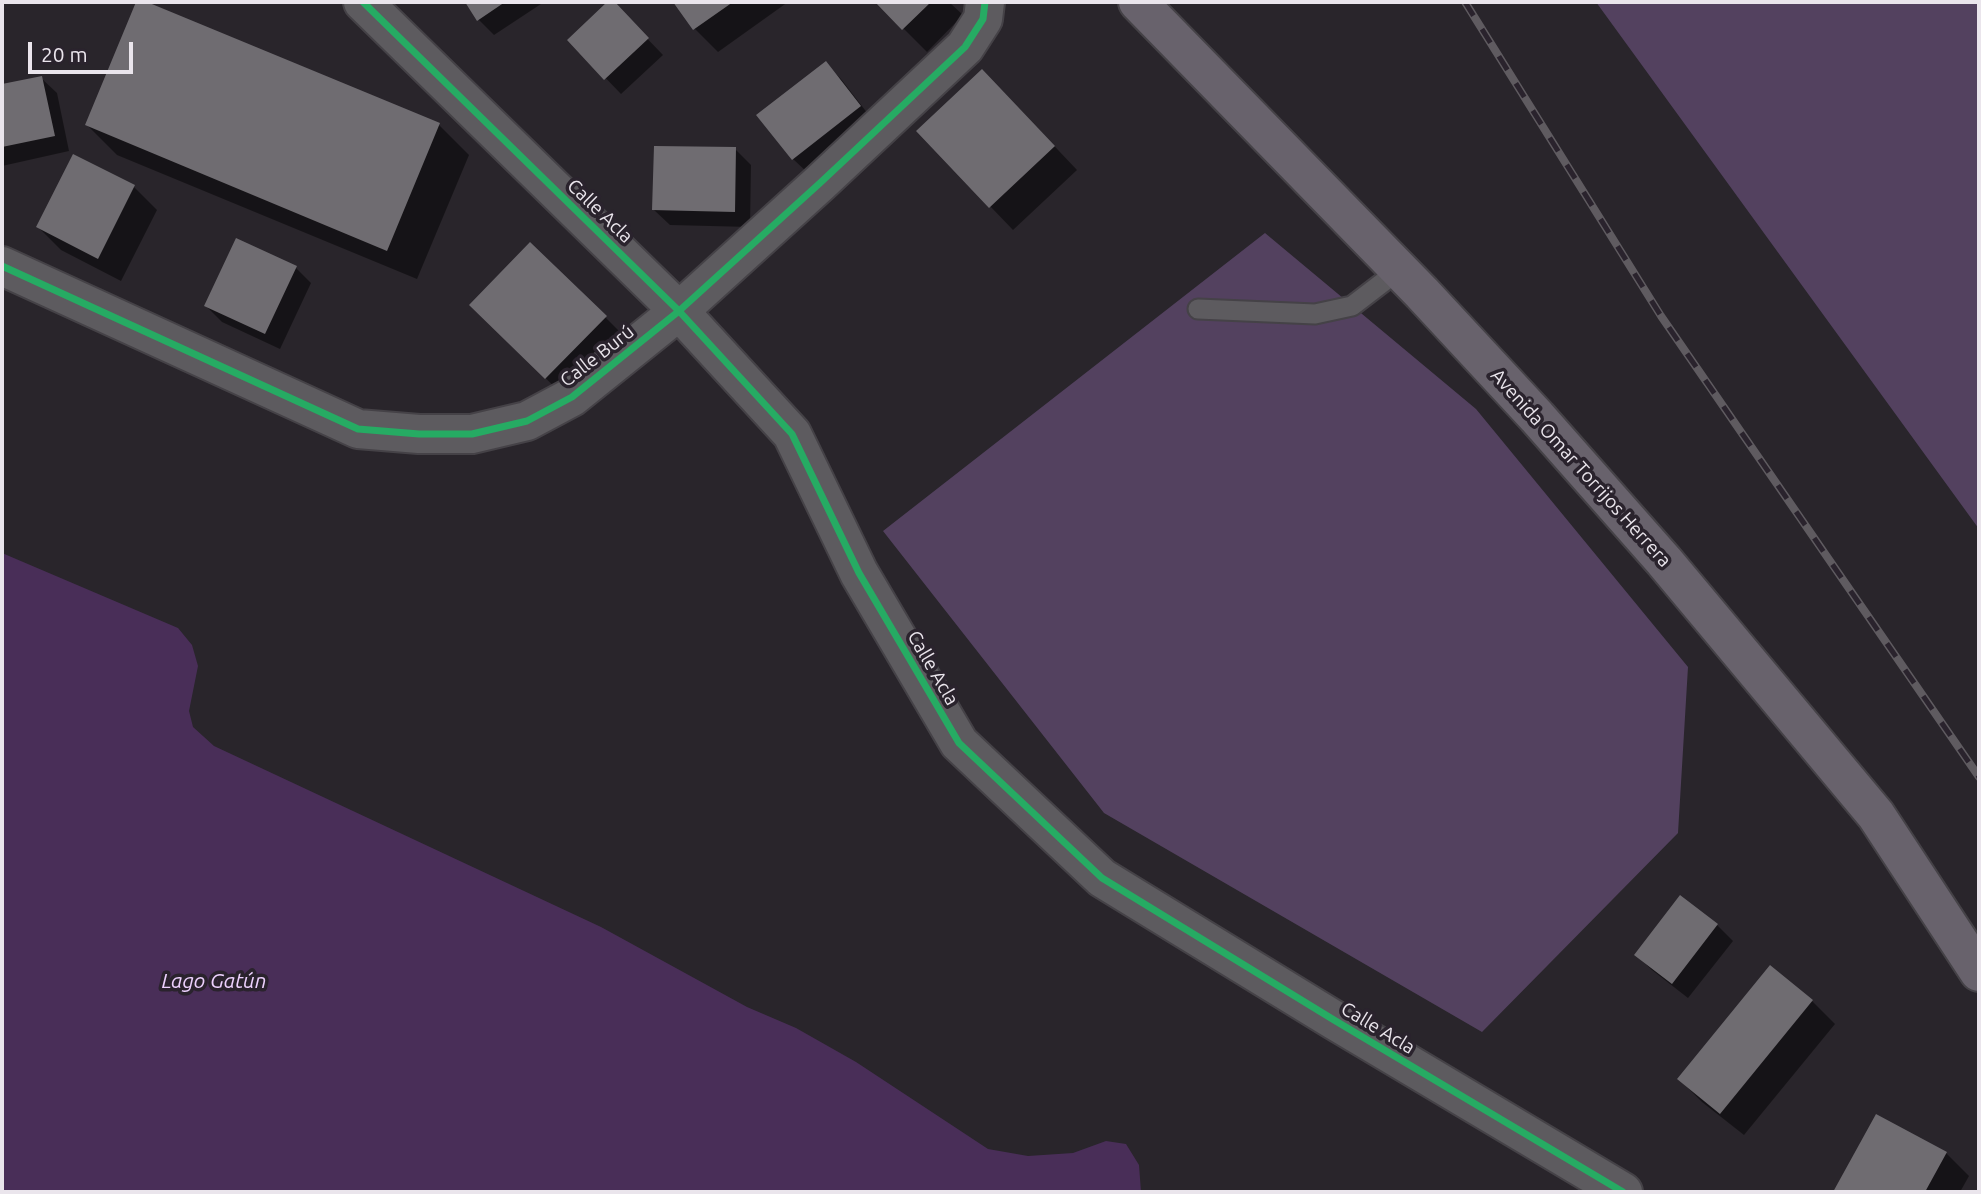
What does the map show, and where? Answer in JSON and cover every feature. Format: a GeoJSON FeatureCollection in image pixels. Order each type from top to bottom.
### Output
{"type":"FeatureCollection","features":[{"type":"Feature","properties":{"kind":"main road","name":"Avenida Omar Torrijos Herrera"},"geometry":{"type":"LineString","coordinates":[[1138,2],[1399,270],[1537,417],[1664,561],[1867,804],[1979,972]]}},
{"type":"Feature","properties":{"kind":"street","name":"Calle Acla"},"geometry":{"type":"LineString","coordinates":[[363,2],[679,310],[792,435],[859,573],[958,743],[1102,878],[1623,1192]]}},
{"type":"Feature","properties":{"kind":"street","name":"Calle Burú"},"geometry":{"type":"LineString","coordinates":[[2,266],[359,429],[419,435],[472,434],[527,421],[572,397],[679,310],[965,47],[983,19],[985,2]]}},
{"type":"Feature","properties":{"kind":"lane"},"geometry":{"type":"LineString","coordinates":[[1198,309],[1315,314],[1352,306],[1399,270]]}},
{"type":"Feature","properties":{"kind":"shaded area"},"geometry":{"type":"Polygon","coordinates":[[[1596,2],[1979,2],[1979,529],[1596,2]]]}},
{"type":"Feature","properties":{"kind":"shaded area"},"geometry":{"type":"Polygon","coordinates":[[[1265,233],[1476,409],[1688,667],[1678,833],[1482,1032],[1104,813],[883,531],[1265,233]]]}},
{"type":"Feature","properties":{"kind":"water","name":"Lago Gatún"},"geometry":{"type":"Polygon","coordinates":[[[2,553],[178,628],[192,645],[198,666],[189,711],[193,727],[214,746],[601,927],[747,1007],[796,1028],[856,1062],[988,1149],[1028,1156],[1073,1153],[1106,1141],[1126,1144],[1139,1165],[1141,1192],[2,1192],[2,553]]]}},
{"type":"Feature","properties":{"kind":"building"},"geometry":{"type":"Polygon","coordinates":[[[136,2],[147,2],[440,123],[387,251],[85,125],[136,2]]]}},
{"type":"Feature","properties":{"kind":"building"},"geometry":{"type":"Polygon","coordinates":[[[465,2],[505,2],[477,21],[465,2]]]}},
{"type":"Feature","properties":{"kind":"building"},"geometry":{"type":"Polygon","coordinates":[[[607,2],[615,2],[649,38],[604,80],[567,40],[607,2]]]}},
{"type":"Feature","properties":{"kind":"building"},"geometry":{"type":"Polygon","coordinates":[[[673,2],[733,2],[693,30],[673,2]]]}},
{"type":"Feature","properties":{"kind":"building"},"geometry":{"type":"Polygon","coordinates":[[[875,2],[931,2],[902,30],[875,2]]]}},
{"type":"Feature","properties":{"kind":"building"},"geometry":{"type":"Polygon","coordinates":[[[826,61],[861,106],[792,160],[756,115],[826,61]]]}},
{"type":"Feature","properties":{"kind":"building"},"geometry":{"type":"Polygon","coordinates":[[[982,69],[1055,146],[989,208],[916,131],[982,69]]]}},
{"type":"Feature","properties":{"kind":"building"},"geometry":{"type":"Polygon","coordinates":[[[42,76],[55,136],[2,147],[2,84],[42,76]]]}},
{"type":"Feature","properties":{"kind":"building"},"geometry":{"type":"Polygon","coordinates":[[[654,146],[736,147],[735,212],[652,210],[654,146]]]}},
{"type":"Feature","properties":{"kind":"building"},"geometry":{"type":"Polygon","coordinates":[[[73,154],[135,185],[98,259],[36,227],[73,154]]]}},
{"type":"Feature","properties":{"kind":"building"},"geometry":{"type":"Polygon","coordinates":[[[236,238],[297,266],[265,334],[204,306],[236,238]]]}},
{"type":"Feature","properties":{"kind":"building"},"geometry":{"type":"Polygon","coordinates":[[[530,242],[607,316],[545,379],[469,305],[530,242]]]}},
{"type":"Feature","properties":{"kind":"building"},"geometry":{"type":"Polygon","coordinates":[[[1680,895],[1718,924],[1672,984],[1634,955],[1680,895]]]}},
{"type":"Feature","properties":{"kind":"building"},"geometry":{"type":"Polygon","coordinates":[[[1770,965],[1813,1000],[1720,1114],[1677,1079],[1770,965]]]}},
{"type":"Feature","properties":{"kind":"building"},"geometry":{"type":"Polygon","coordinates":[[[1876,1114],[1947,1152],[1925,1192],[1833,1192],[1876,1114]]]}},
{"type":"Feature","properties":{"kind":"railway"},"geometry":{"type":"LineString","coordinates":[[1465,2],[1661,316],[1979,777]]}},
{"type":"Feature","properties":{"kind":"cycle path"},"geometry":{"type":"LineString","coordinates":[[363,2],[679,311],[792,434],[859,573],[959,743],[1102,878],[1623,1192]]}},
{"type":"Feature","properties":{"kind":"cycle path"},"geometry":{"type":"LineString","coordinates":[[2,266],[358,429],[419,434],[472,434],[527,421],[572,397],[679,311],[820,183],[965,47],[983,19],[985,2]]}}]}
